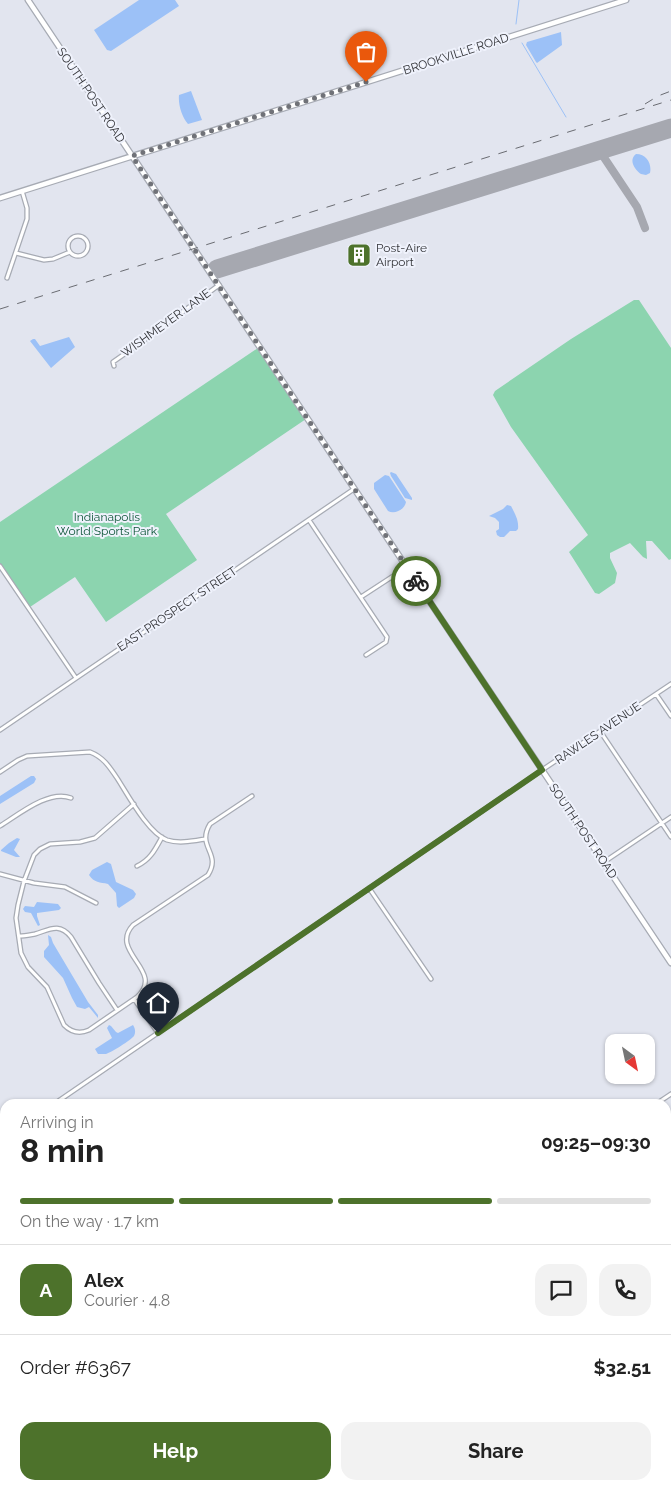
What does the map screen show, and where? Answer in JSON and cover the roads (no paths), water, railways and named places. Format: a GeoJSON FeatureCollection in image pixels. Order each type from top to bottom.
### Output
{"type":"FeatureCollection","features":[{"type":"Feature","properties":{"kind":"main road","name":"SOUTH POST ROAD"},"geometry":{"type":"LineString","coordinates":[[28,0],[671,963]]}},
{"type":"Feature","properties":{"kind":"main road","name":"BROOKVILLE ROAD"},"geometry":{"type":"LineString","coordinates":[[0,198],[626,0]]}},
{"type":"Feature","properties":{"kind":"street"},"geometry":{"type":"LineString","coordinates":[[7,278],[27,218],[22,191]]}},
{"type":"Feature","properties":{"kind":"street"},"geometry":{"type":"LineString","coordinates":[[81,237],[87,242],[87,249],[83,255],[75,256],[70,252],[69,244],[73,238],[81,237]]}},
{"type":"Feature","properties":{"kind":"street"},"geometry":{"type":"LineString","coordinates":[[15,253],[44,260],[53,259],[70,252]]}},
{"type":"Feature","properties":{"kind":"street","name":"WISHMEYER LANE"},"geometry":{"type":"LineString","coordinates":[[114,366],[113,362],[218,285]]}},
{"type":"Feature","properties":{"kind":"street","name":"EAST PROSPECT STREET"},"geometry":{"type":"LineString","coordinates":[[0,730],[354,488]]}},
{"type":"Feature","properties":{"kind":"street"},"geometry":{"type":"LineString","coordinates":[[309,520],[387,637],[386,642],[366,655]]}},
{"type":"Feature","properties":{"kind":"street"},"geometry":{"type":"LineString","coordinates":[[0,566],[76,678]]}},
{"type":"Feature","properties":{"kind":"street"},"geometry":{"type":"LineString","coordinates":[[361,598],[406,567]]}},
{"type":"Feature","properties":{"kind":"street","name":"RAWLES AVENUE"},"geometry":{"type":"LineString","coordinates":[[61,1099],[671,684]]}},
{"type":"Feature","properties":{"kind":"street"},"geometry":{"type":"LineString","coordinates":[[656,694],[671,716]]}},
{"type":"Feature","properties":{"kind":"street"},"geometry":{"type":"LineString","coordinates":[[600,731],[671,837]]}},
{"type":"Feature","properties":{"kind":"street"},"geometry":{"type":"LineString","coordinates":[[0,772],[27,756],[90,752],[106,762],[148,824],[158,835],[166,840],[182,842],[205,839]]}},
{"type":"Feature","properties":{"kind":"street"},"geometry":{"type":"LineString","coordinates":[[0,826],[46,798],[65,795],[71,798]]}},
{"type":"Feature","properties":{"kind":"street"},"geometry":{"type":"LineString","coordinates":[[134,804],[95,838],[80,842],[50,844],[40,849],[34,855],[24,881],[16,913],[22,954],[26,964],[46,986],[63,1024],[75,1032],[89,1030],[144,990],[146,980],[143,971],[127,947],[128,932],[133,926],[208,875],[212,869],[213,859],[205,839],[210,824],[252,796]]}},
{"type":"Feature","properties":{"kind":"street"},"geometry":{"type":"LineString","coordinates":[[604,862],[671,817]]}},
{"type":"Feature","properties":{"kind":"street"},"geometry":{"type":"LineString","coordinates":[[137,866],[146,862],[162,838]]}},
{"type":"Feature","properties":{"kind":"street"},"geometry":{"type":"LineString","coordinates":[[0,874],[38,884],[65,887],[96,903]]}},
{"type":"Feature","properties":{"kind":"street"},"geometry":{"type":"LineString","coordinates":[[369,888],[431,979]]}},
{"type":"Feature","properties":{"kind":"street"},"geometry":{"type":"LineString","coordinates":[[19,936],[35,934],[52,928],[66,931],[117,1010]]}},
{"type":"Feature","properties":{"kind":"street"},"geometry":{"type":"LineString","coordinates":[[134,998],[158,1033]]}},
{"type":"Feature","properties":{"kind":"water"},"geometry":{"type":"Polygon","coordinates":[[[139,0],[175,0],[179,6],[111,51],[107,50],[94,30],[139,0]]]}},
{"type":"Feature","properties":{"kind":"water"},"geometry":{"type":"Polygon","coordinates":[[[561,32],[562,45],[537,63],[526,45],[527,42],[561,32]]]}},
{"type":"Feature","properties":{"kind":"water"},"geometry":{"type":"Polygon","coordinates":[[[191,91],[202,120],[188,124],[181,111],[179,95],[191,91]]]}},
{"type":"Feature","properties":{"kind":"water"},"geometry":{"type":"Polygon","coordinates":[[[636,154],[640,154],[648,160],[650,173],[646,175],[641,174],[637,170],[632,162],[636,154]]]}},
{"type":"Feature","properties":{"kind":"water"},"geometry":{"type":"Polygon","coordinates":[[[69,337],[75,347],[51,368],[30,341],[35,339],[40,346],[69,337]]]}},
{"type":"Feature","properties":{"kind":"water"},"geometry":{"type":"Polygon","coordinates":[[[391,472],[396,474],[412,500],[405,498],[391,476],[391,472]]]}},
{"type":"Feature","properties":{"kind":"water"},"geometry":{"type":"Polygon","coordinates":[[[385,475],[389,476],[406,502],[404,507],[397,512],[388,511],[374,489],[374,483],[385,475]]]}},
{"type":"Feature","properties":{"kind":"water"},"geometry":{"type":"Polygon","coordinates":[[[507,505],[511,506],[515,514],[518,529],[510,531],[504,537],[500,537],[496,531],[499,529],[499,522],[489,516],[507,505]]]}},
{"type":"Feature","properties":{"kind":"water"},"geometry":{"type":"Polygon","coordinates":[[[31,776],[34,776],[36,779],[34,783],[0,804],[0,796],[31,776]]]}},
{"type":"Feature","properties":{"kind":"water"},"geometry":{"type":"Polygon","coordinates":[[[17,838],[20,839],[14,850],[20,857],[1,851],[9,843],[17,838]]]}},
{"type":"Feature","properties":{"kind":"water"},"geometry":{"type":"Polygon","coordinates":[[[107,862],[111,864],[116,882],[133,890],[136,894],[134,898],[119,908],[117,906],[116,893],[108,884],[95,881],[89,875],[92,870],[107,862]]]}},
{"type":"Feature","properties":{"kind":"water"},"geometry":{"type":"Polygon","coordinates":[[[37,902],[58,904],[61,908],[59,910],[37,913],[40,925],[38,926],[31,913],[25,912],[23,909],[25,906],[34,907],[37,902]]]}},
{"type":"Feature","properties":{"kind":"water"},"geometry":{"type":"Polygon","coordinates":[[[48,935],[51,937],[88,1002],[98,1015],[98,1018],[89,1007],[85,1009],[77,1007],[63,978],[44,957],[44,951],[49,945],[48,935]]]}},
{"type":"Feature","properties":{"kind":"water"},"geometry":{"type":"Polygon","coordinates":[[[109,1025],[118,1033],[133,1025],[135,1035],[112,1051],[106,1054],[98,1054],[95,1049],[112,1038],[107,1028],[109,1025]]]}},
{"type":"Feature","properties":{"kind":"waterway"},"geometry":{"type":"LineString","coordinates":[[516,24],[519,0]]}},
{"type":"Feature","properties":{"kind":"waterway"},"geometry":{"type":"LineString","coordinates":[[522,43],[566,117]]}},
{"type":"Feature","properties":{"kind":"railway"},"geometry":{"type":"LineString","coordinates":[[645,104],[671,91]]}},
{"type":"Feature","properties":{"kind":"railway"},"geometry":{"type":"LineString","coordinates":[[0,309],[671,100]]}},
{"type":"Feature","properties":{"kind":"place","name":"Post-Aire Airport"},"geometry":{"type":"Point","coordinates":[359,255]}},
{"type":"Feature","properties":{"kind":"park label","name":"Indianapolis World Sports Park"},"geometry":{"type":"Point","coordinates":[107,524]}}]}
